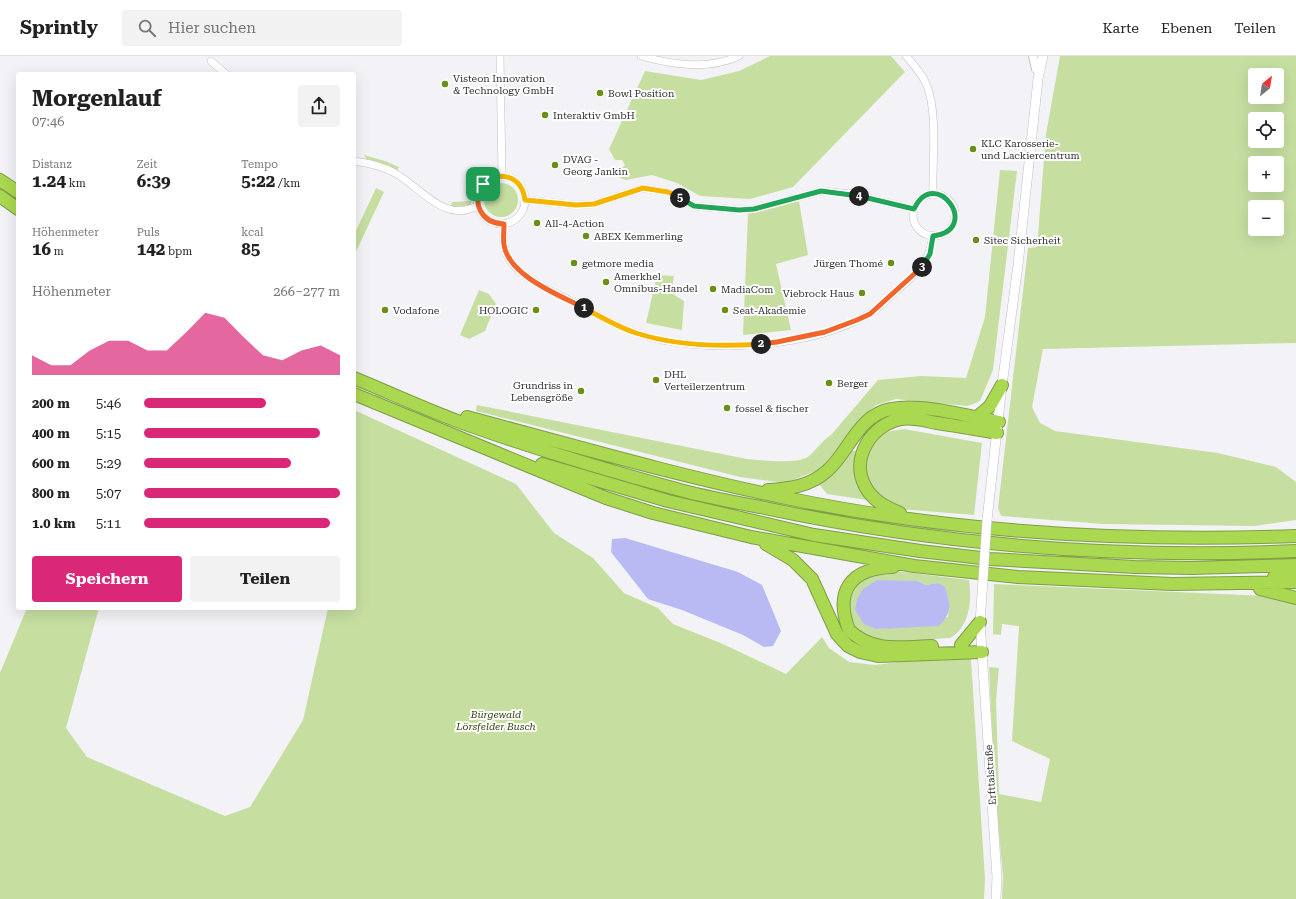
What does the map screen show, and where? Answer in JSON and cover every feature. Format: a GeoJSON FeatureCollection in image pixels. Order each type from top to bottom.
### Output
{"type":"FeatureCollection","features":[{"type":"Feature","properties":{"kind":"highway"},"geometry":{"type":"LineString","coordinates":[[0,180],[16,191]]}},
{"type":"Feature","properties":{"kind":"highway"},"geometry":{"type":"LineString","coordinates":[[0,196],[16,208]]}},
{"type":"Feature","properties":{"kind":"highway"},"geometry":{"type":"LineString","coordinates":[[356,379],[468,425],[565,457],[682,490],[818,520],[894,532],[1056,548],[1114,552],[1196,553],[1296,551]]}},
{"type":"Feature","properties":{"kind":"highway"},"geometry":{"type":"LineString","coordinates":[[976,418],[990,406],[1002,385]]}},
{"type":"Feature","properties":{"kind":"highway"},"geometry":{"type":"LineString","coordinates":[[356,395],[464,438],[606,498],[653,513],[751,537],[914,566],[1018,577],[1125,583],[1220,584],[1296,582]]}},
{"type":"Feature","properties":{"kind":"highway"},"geometry":{"type":"LineString","coordinates":[[410,401],[704,480],[798,500],[918,520],[1088,536],[1181,538],[1296,536]]}},
{"type":"Feature","properties":{"kind":"highway"},"geometry":{"type":"LineString","coordinates":[[756,491],[792,488],[818,478],[834,463],[868,420],[889,409],[905,406],[919,408],[976,418],[998,428]]}},
{"type":"Feature","properties":{"kind":"highway"},"geometry":{"type":"LineString","coordinates":[[918,520],[880,504],[864,485],[860,459],[866,445],[874,433],[888,423],[909,419],[998,428]]}},
{"type":"Feature","properties":{"kind":"highway"},"geometry":{"type":"LineString","coordinates":[[464,438],[564,471],[668,501],[814,535],[920,551],[998,559],[1135,567],[1192,568],[1296,565]]}},
{"type":"Feature","properties":{"kind":"highway"},"geometry":{"type":"LineString","coordinates":[[1265,537],[1296,529]]}},
{"type":"Feature","properties":{"kind":"highway"},"geometry":{"type":"LineString","coordinates":[[751,537],[780,551],[800,565],[812,579],[837,634],[848,646],[860,652],[878,656],[981,648]]}},
{"type":"Feature","properties":{"kind":"highway"},"geometry":{"type":"LineString","coordinates":[[914,566],[882,567],[856,577],[849,584],[845,592],[842,605],[849,630],[867,644],[882,647],[961,645],[981,648]]}},
{"type":"Feature","properties":{"kind":"highway"},"geometry":{"type":"LineString","coordinates":[[1220,584],[1296,573]]}},
{"type":"Feature","properties":{"kind":"highway"},"geometry":{"type":"LineString","coordinates":[[1220,584],[1269,590],[1296,598]]}},
{"type":"Feature","properties":{"kind":"highway"},"geometry":{"type":"LineString","coordinates":[[961,645],[980,622]]}},
{"type":"Feature","properties":{"kind":"main road"},"geometry":{"type":"LineString","coordinates":[[1037,56],[1036,69],[1038,79]]}},
{"type":"Feature","properties":{"kind":"main road"},"geometry":{"type":"LineString","coordinates":[[1038,79],[1043,56]]}},
{"type":"Feature","properties":{"kind":"main road","name":"Erfttalstraße"},"geometry":{"type":"LineString","coordinates":[[996,899],[997,877],[980,622],[987,520],[1002,385],[1018,265],[1038,79]]}},
{"type":"Feature","properties":{"kind":"street"},"geometry":{"type":"LineString","coordinates":[[500,56],[502,176]]}},
{"type":"Feature","properties":{"kind":"street"},"geometry":{"type":"LineString","coordinates":[[641,56],[661,62],[681,65],[713,64],[739,56]]}},
{"type":"Feature","properties":{"kind":"street"},"geometry":{"type":"LineString","coordinates":[[906,56],[916,67],[928,87],[933,112],[933,194]]}},
{"type":"Feature","properties":{"kind":"street"},"geometry":{"type":"LineString","coordinates":[[1033,56],[1036,69]]}},
{"type":"Feature","properties":{"kind":"street"},"geometry":{"type":"LineString","coordinates":[[211,61],[224,72]]}},
{"type":"Feature","properties":{"kind":"street"},"geometry":{"type":"LineString","coordinates":[[356,161],[377,164],[396,174],[444,209],[461,212],[470,210],[478,205]]}},
{"type":"Feature","properties":{"kind":"street"},"geometry":{"type":"LineString","coordinates":[[495,176],[510,177],[521,186],[525,200],[521,213],[511,222],[504,224],[490,221],[484,217],[478,205],[479,190],[483,184],[495,176]]}},
{"type":"Feature","properties":{"kind":"street"},"geometry":{"type":"LineString","coordinates":[[525,200],[576,205],[594,204],[643,188],[668,192],[694,206],[739,210],[754,209],[821,191],[851,194],[914,209]]}},
{"type":"Feature","properties":{"kind":"street"},"geometry":{"type":"LineString","coordinates":[[933,194],[940,195],[951,202],[955,215],[954,222],[946,232],[933,236],[917,227],[913,215],[914,209],[921,199],[933,194]]}},
{"type":"Feature","properties":{"kind":"street"},"geometry":{"type":"LineString","coordinates":[[504,224],[504,246],[509,259],[517,269],[536,283],[622,327],[637,333],[668,341],[700,345],[740,345],[777,342],[825,332],[870,314],[922,269],[930,254],[933,236]]}},
{"type":"Feature","properties":{"kind":"green space"},"geometry":{"type":"Polygon","coordinates":[[[770,56],[891,56],[905,72],[793,187],[750,199],[700,196],[677,183],[652,175],[626,180],[620,178],[620,169],[625,165],[622,160],[615,160],[609,149],[645,71],[701,80],[739,71],[770,56]]]}},
{"type":"Feature","properties":{"kind":"green space"},"geometry":{"type":"Polygon","coordinates":[[[1060,56],[1296,56],[1296,343],[1043,349],[1032,407],[1040,423],[1055,431],[1218,453],[1276,467],[1296,482],[1296,520],[1254,526],[1103,524],[1001,516],[998,508],[1028,248],[1037,247],[1046,134],[1060,56]]]}},
{"type":"Feature","properties":{"kind":"green space"},"geometry":{"type":"Polygon","coordinates":[[[364,155],[399,167],[397,171],[367,160],[364,155]]]}},
{"type":"Feature","properties":{"kind":"green space"},"geometry":{"type":"Polygon","coordinates":[[[1000,170],[1017,171],[993,370],[980,401],[968,406],[896,399],[876,405],[860,420],[821,469],[785,483],[740,477],[476,411],[477,405],[747,459],[788,461],[804,459],[831,435],[878,380],[921,376],[966,378],[985,317],[1000,170]]]}},
{"type":"Feature","properties":{"kind":"green space"},"geometry":{"type":"Polygon","coordinates":[[[498,183],[504,183],[508,184],[515,190],[518,200],[517,207],[511,214],[504,217],[498,217],[494,216],[487,210],[484,203],[484,197],[485,193],[491,186],[498,183]]]}},
{"type":"Feature","properties":{"kind":"green space"},"geometry":{"type":"Polygon","coordinates":[[[376,188],[384,192],[356,252],[356,231],[376,188]]]}},
{"type":"Feature","properties":{"kind":"green space"},"geometry":{"type":"Polygon","coordinates":[[[471,201],[471,206],[451,206],[452,202],[471,201]]]}},
{"type":"Feature","properties":{"kind":"green space"},"geometry":{"type":"Polygon","coordinates":[[[799,201],[808,255],[776,264],[791,330],[743,335],[748,214],[799,201]]]}},
{"type":"Feature","properties":{"kind":"green space"},"geometry":{"type":"Polygon","coordinates":[[[657,275],[674,276],[671,293],[684,301],[682,330],[646,323],[657,275]]]}},
{"type":"Feature","properties":{"kind":"green space"},"geometry":{"type":"Polygon","coordinates":[[[479,290],[489,294],[496,304],[485,331],[469,339],[460,335],[479,290]]]}},
{"type":"Feature","properties":{"kind":"green space","name":"Bürgewald Lörsfelder Busch"},"geometry":{"type":"Polygon","coordinates":[[[356,411],[516,484],[554,533],[593,558],[624,593],[658,608],[673,624],[723,644],[786,674],[822,637],[829,648],[849,662],[875,665],[921,659],[971,659],[985,879],[984,899],[0,899],[0,673],[26,610],[98,610],[66,728],[87,757],[225,816],[250,807],[303,720],[328,610],[356,610],[356,411]]]}},
{"type":"Feature","properties":{"kind":"green space"},"geometry":{"type":"Polygon","coordinates":[[[904,429],[982,443],[974,515],[899,509],[880,499],[869,483],[865,471],[866,458],[873,444],[885,432],[904,429]]]}},
{"type":"Feature","properties":{"kind":"green space"},"geometry":{"type":"Polygon","coordinates":[[[850,450],[856,451],[854,465],[856,477],[867,500],[827,494],[818,483],[850,450]]]}},
{"type":"Feature","properties":{"kind":"green space"},"geometry":{"type":"Polygon","coordinates":[[[895,571],[969,580],[970,604],[966,620],[957,633],[950,638],[897,642],[877,640],[865,636],[858,631],[848,615],[849,601],[856,585],[862,579],[870,575],[895,571]],[[918,581],[903,582],[876,629],[897,627],[948,617],[949,602],[945,588],[938,583],[926,585],[918,581]]]}},
{"type":"Feature","properties":{"kind":"green space"},"geometry":{"type":"Polygon","coordinates":[[[994,584],[1267,596],[1296,603],[1296,899],[1002,899],[1003,875],[995,793],[989,667],[999,668],[996,700],[999,794],[1041,802],[1050,759],[1012,741],[1019,626],[1002,624],[1001,635],[993,634],[994,584]]]}},
{"type":"Feature","properties":{"kind":"water"},"geometry":{"type":"Polygon","coordinates":[[[625,538],[738,572],[762,585],[781,631],[773,646],[764,647],[743,635],[682,610],[648,599],[611,552],[612,539],[625,538]]]}},
{"type":"Feature","properties":{"kind":"water"},"geometry":{"type":"Polygon","coordinates":[[[877,580],[918,581],[926,585],[938,583],[945,587],[948,599],[949,608],[946,617],[939,626],[876,629],[864,624],[855,610],[857,599],[863,589],[877,580]]]}},
{"type":"Feature","properties":{"kind":"place","name":"Visteon Innovation & Technology GmbH"},"geometry":{"type":"Point","coordinates":[445,84]}},
{"type":"Feature","properties":{"kind":"place","name":"Bowl Position"},"geometry":{"type":"Point","coordinates":[600,93]}},
{"type":"Feature","properties":{"kind":"place","name":"Interaktiv GmbH"},"geometry":{"type":"Point","coordinates":[545,115]}},
{"type":"Feature","properties":{"kind":"place","name":"KLC Karosserie- und Lackiercentrum"},"geometry":{"type":"Point","coordinates":[973,149]}},
{"type":"Feature","properties":{"kind":"place","name":"DVAG - Georg Jankin"},"geometry":{"type":"Point","coordinates":[555,165]}},
{"type":"Feature","properties":{"kind":"place","name":"All-4-Action"},"geometry":{"type":"Point","coordinates":[537,223]}},
{"type":"Feature","properties":{"kind":"place","name":"ABEX Kemmerling"},"geometry":{"type":"Point","coordinates":[586,236]}},
{"type":"Feature","properties":{"kind":"place","name":"Sitec Sicherheit"},"geometry":{"type":"Point","coordinates":[976,240]}},
{"type":"Feature","properties":{"kind":"place","name":"getmore media"},"geometry":{"type":"Point","coordinates":[574,263]}},
{"type":"Feature","properties":{"kind":"place","name":"Jürgen Thomé"},"geometry":{"type":"Point","coordinates":[891,263]}},
{"type":"Feature","properties":{"kind":"place","name":"Amerkhel Omnibus-Handel"},"geometry":{"type":"Point","coordinates":[606,282]}},
{"type":"Feature","properties":{"kind":"place","name":"MadiaCom"},"geometry":{"type":"Point","coordinates":[713,289]}},
{"type":"Feature","properties":{"kind":"place","name":"Viebrock Haus"},"geometry":{"type":"Point","coordinates":[862,293]}},
{"type":"Feature","properties":{"kind":"place","name":"Vodafone"},"geometry":{"type":"Point","coordinates":[385,310]}},
{"type":"Feature","properties":{"kind":"place","name":"HOLOGIC"},"geometry":{"type":"Point","coordinates":[536,310]}},
{"type":"Feature","properties":{"kind":"place","name":"Seat-Akademie"},"geometry":{"type":"Point","coordinates":[725,310]}},
{"type":"Feature","properties":{"kind":"place","name":"DHL Verteilerzentrum"},"geometry":{"type":"Point","coordinates":[656,380]}},
{"type":"Feature","properties":{"kind":"place","name":"Berger"},"geometry":{"type":"Point","coordinates":[829,383]}},
{"type":"Feature","properties":{"kind":"place","name":"Grundriss in Lebensgröße"},"geometry":{"type":"Point","coordinates":[581,391]}},
{"type":"Feature","properties":{"kind":"place","name":"fossel & fischer"},"geometry":{"type":"Point","coordinates":[727,408]}},
{"type":"Feature","properties":{"kind":"route"},"geometry":{"type":"LineString","coordinates":[[495,176],[510,177],[521,186],[525,200],[576,205],[594,204],[643,188],[655,189],[668,192],[694,206],[739,210],[754,209],[821,191],[851,194],[914,209],[921,199],[927,195],[933,194],[940,195],[951,202],[955,215],[954,222],[946,232],[933,236],[930,254],[922,269],[870,314],[825,332],[799,338],[777,342],[740,345],[700,345],[668,341],[637,333],[622,327],[536,283],[517,269],[509,259],[504,246],[504,224],[497,224],[490,221],[480,212],[477,198],[479,190],[483,184],[488,179],[495,176]]}}]}
